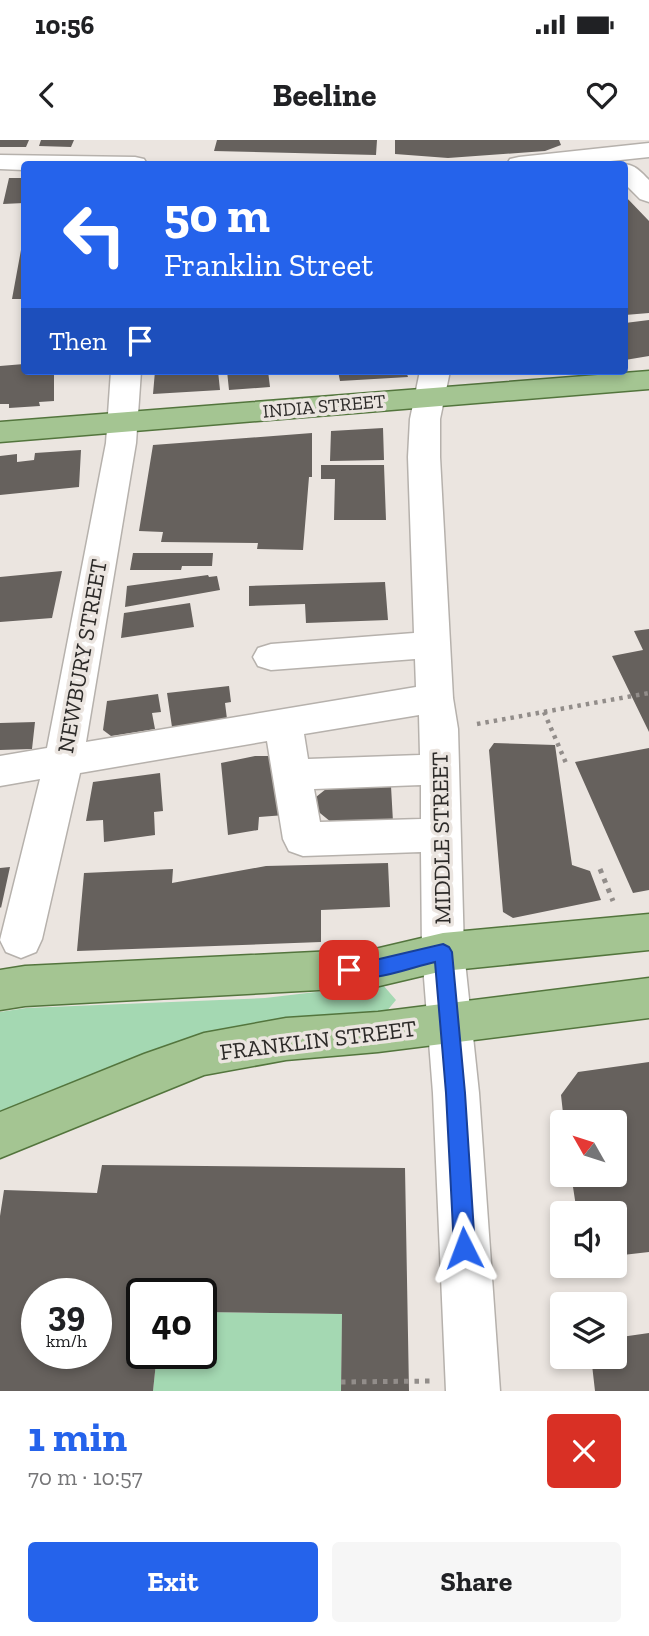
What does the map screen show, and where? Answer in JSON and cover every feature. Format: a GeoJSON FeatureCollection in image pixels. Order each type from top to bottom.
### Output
{"type":"FeatureCollection","features":[{"type":"Feature","properties":{"kind":"main road","name":"INDIA STREET"},"geometry":{"type":"LineString","coordinates":[[0,432],[123,421],[433,384],[649,380]]}},
{"type":"Feature","properties":{"kind":"main road"},"geometry":{"type":"LineString","coordinates":[[0,990],[25,986],[375,968],[443,952],[633,922]]}},
{"type":"Feature","properties":{"kind":"main road","name":"FRANKLIN STREET"},"geometry":{"type":"LineString","coordinates":[[0,1135],[160,1069],[204,1054],[286,1039],[366,1034],[649,998]]}},
{"type":"Feature","properties":{"kind":"street"},"geometry":{"type":"LineString","coordinates":[[141,161],[144,140]]}},
{"type":"Feature","properties":{"kind":"street"},"geometry":{"type":"LineString","coordinates":[[588,140],[613,161]]}},
{"type":"Feature","properties":{"kind":"street"},"geometry":{"type":"LineString","coordinates":[[624,161],[649,150]]}},
{"type":"Feature","properties":{"kind":"street"},"geometry":{"type":"LineString","coordinates":[[0,162],[21,162]]}},
{"type":"Feature","properties":{"kind":"street"},"geometry":{"type":"LineString","coordinates":[[628,174],[649,194]]}},
{"type":"Feature","properties":{"kind":"street","name":"NEWBURY STREET"},"geometry":{"type":"LineString","coordinates":[[21,939],[64,760],[123,421],[126,375]]}},
{"type":"Feature","properties":{"kind":"street","name":"MIDDLE STREET"},"geometry":{"type":"LineString","coordinates":[[433,384],[425,419],[424,457],[439,769],[443,952],[473,1386]]}},
{"type":"Feature","properties":{"kind":"street"},"geometry":{"type":"LineString","coordinates":[[271,656],[434,644]]}},
{"type":"Feature","properties":{"kind":"street"},"geometry":{"type":"LineString","coordinates":[[0,771],[435,698]]}},
{"type":"Feature","properties":{"kind":"street"},"geometry":{"type":"LineString","coordinates":[[283,723],[303,839],[440,835]]}},
{"type":"Feature","properties":{"kind":"street"},"geometry":{"type":"LineString","coordinates":[[292,775],[439,769]]}},
{"type":"Feature","properties":{"kind":"path"},"geometry":{"type":"LineString","coordinates":[[477,724],[649,693]]}},
{"type":"Feature","properties":{"kind":"path"},"geometry":{"type":"LineString","coordinates":[[544,712],[566,763]]}},
{"type":"Feature","properties":{"kind":"path"},"geometry":{"type":"LineString","coordinates":[[600,869],[633,922]]}},
{"type":"Feature","properties":{"kind":"path"},"geometry":{"type":"LineString","coordinates":[[341,1382],[473,1386]]}},
{"type":"Feature","properties":{"kind":"green space"},"geometry":{"type":"Polygon","coordinates":[[[372,983],[383,985],[396,1000],[386,1012],[0,1115],[0,1012],[26,1008],[265,998],[372,983]]]}},
{"type":"Feature","properties":{"kind":"green space"},"geometry":{"type":"Polygon","coordinates":[[[217,1312],[342,1314],[341,1391],[153,1391],[155,1369],[217,1369],[217,1312]]]}},
{"type":"Feature","properties":{"kind":"building"},"geometry":{"type":"Polygon","coordinates":[[[0,140],[29,140],[26,147],[0,147],[0,140]]]}},
{"type":"Feature","properties":{"kind":"building"},"geometry":{"type":"Polygon","coordinates":[[[41,140],[74,140],[71,147],[39,146],[41,140]]]}},
{"type":"Feature","properties":{"kind":"building"},"geometry":{"type":"Polygon","coordinates":[[[217,140],[377,140],[376,155],[214,151],[217,140]]]}},
{"type":"Feature","properties":{"kind":"building"},"geometry":{"type":"Polygon","coordinates":[[[395,140],[559,140],[561,145],[545,151],[448,158],[395,154],[395,140]]]}},
{"type":"Feature","properties":{"kind":"building"},"geometry":{"type":"Polygon","coordinates":[[[9,178],[21,178],[21,203],[3,204],[9,178]]]}},
{"type":"Feature","properties":{"kind":"building"},"geometry":{"type":"Polygon","coordinates":[[[628,199],[649,221],[649,313],[628,315],[628,199]]]}},
{"type":"Feature","properties":{"kind":"building"},"geometry":{"type":"Polygon","coordinates":[[[21,250],[21,299],[12,299],[21,250]]]}},
{"type":"Feature","properties":{"kind":"building"},"geometry":{"type":"Polygon","coordinates":[[[649,320],[649,356],[628,360],[628,323],[649,320]]]}},
{"type":"Feature","properties":{"kind":"building"},"geometry":{"type":"Polygon","coordinates":[[[21,364],[21,375],[54,375],[54,401],[39,402],[40,406],[9,408],[9,404],[0,404],[0,366],[21,364]]]}},
{"type":"Feature","properties":{"kind":"building"},"geometry":{"type":"Polygon","coordinates":[[[155,375],[218,375],[220,390],[153,394],[155,375]]]}},
{"type":"Feature","properties":{"kind":"building"},"geometry":{"type":"Polygon","coordinates":[[[227,375],[268,375],[270,387],[229,390],[227,375]]]}},
{"type":"Feature","properties":{"kind":"building"},"geometry":{"type":"Polygon","coordinates":[[[339,375],[408,377],[340,381],[339,375]]]}},
{"type":"Feature","properties":{"kind":"building"},"geometry":{"type":"Polygon","coordinates":[[[383,428],[384,460],[330,461],[331,431],[383,428]]]}},
{"type":"Feature","properties":{"kind":"building"},"geometry":{"type":"Polygon","coordinates":[[[312,433],[312,477],[309,477],[303,550],[257,549],[258,543],[161,542],[163,532],[139,531],[153,445],[312,433]]]}},
{"type":"Feature","properties":{"kind":"building"},"geometry":{"type":"Polygon","coordinates":[[[81,450],[79,487],[0,495],[0,456],[17,454],[17,462],[34,460],[35,453],[81,450]]]}},
{"type":"Feature","properties":{"kind":"building"},"geometry":{"type":"Polygon","coordinates":[[[321,465],[384,465],[386,520],[334,520],[335,479],[321,479],[321,465]]]}},
{"type":"Feature","properties":{"kind":"building"},"geometry":{"type":"Polygon","coordinates":[[[133,553],[213,553],[212,566],[182,566],[181,570],[130,570],[133,553]]]}},
{"type":"Feature","properties":{"kind":"building"},"geometry":{"type":"Polygon","coordinates":[[[62,571],[52,618],[0,622],[0,577],[62,571]]]}},
{"type":"Feature","properties":{"kind":"building"},"geometry":{"type":"Polygon","coordinates":[[[217,576],[220,590],[125,607],[127,586],[217,576]]]}},
{"type":"Feature","properties":{"kind":"building"},"geometry":{"type":"Polygon","coordinates":[[[385,582],[388,620],[306,623],[305,604],[249,606],[249,586],[385,582]]]}},
{"type":"Feature","properties":{"kind":"building"},"geometry":{"type":"Polygon","coordinates":[[[190,603],[194,627],[121,638],[124,613],[190,603]]]}},
{"type":"Feature","properties":{"kind":"building"},"geometry":{"type":"Polygon","coordinates":[[[649,629],[649,732],[612,656],[643,650],[634,631],[649,629]]]}},
{"type":"Feature","properties":{"kind":"building"},"geometry":{"type":"Polygon","coordinates":[[[229,686],[231,702],[225,703],[227,719],[172,727],[167,693],[229,686]]]}},
{"type":"Feature","properties":{"kind":"building"},"geometry":{"type":"Polygon","coordinates":[[[158,694],[161,712],[152,713],[155,729],[111,736],[103,730],[107,701],[158,694]]]}},
{"type":"Feature","properties":{"kind":"building"},"geometry":{"type":"Polygon","coordinates":[[[35,722],[32,749],[0,750],[0,723],[35,722]]]}},
{"type":"Feature","properties":{"kind":"building"},"geometry":{"type":"Polygon","coordinates":[[[494,743],[555,745],[572,865],[590,871],[601,900],[513,918],[503,912],[489,750],[494,743]]]}},
{"type":"Feature","properties":{"kind":"building"},"geometry":{"type":"Polygon","coordinates":[[[649,748],[649,890],[633,893],[575,762],[649,748]]]}},
{"type":"Feature","properties":{"kind":"building"},"geometry":{"type":"Polygon","coordinates":[[[255,756],[274,756],[285,815],[259,817],[258,830],[228,835],[221,763],[255,756]]]}},
{"type":"Feature","properties":{"kind":"building"},"geometry":{"type":"Polygon","coordinates":[[[160,773],[163,811],[154,812],[155,835],[104,842],[103,820],[86,821],[93,782],[160,773]]]}},
{"type":"Feature","properties":{"kind":"building"},"geometry":{"type":"Polygon","coordinates":[[[331,785],[391,786],[393,822],[331,822],[315,809],[316,797],[331,785]]]}},
{"type":"Feature","properties":{"kind":"building"},"geometry":{"type":"Polygon","coordinates":[[[388,863],[390,907],[321,910],[321,942],[77,951],[84,873],[173,869],[172,883],[266,866],[388,863]]]}},
{"type":"Feature","properties":{"kind":"building"},"geometry":{"type":"Polygon","coordinates":[[[10,867],[1,908],[0,868],[10,867]]]}},
{"type":"Feature","properties":{"kind":"building"},"geometry":{"type":"Polygon","coordinates":[[[649,1062],[649,1252],[627,1255],[627,1201],[575,1201],[573,1187],[627,1187],[627,1110],[563,1110],[561,1095],[578,1072],[649,1062]]]}},
{"type":"Feature","properties":{"kind":"building"},"geometry":{"type":"Polygon","coordinates":[[[102,1165],[405,1168],[409,1391],[341,1391],[342,1314],[217,1312],[217,1278],[126,1278],[126,1369],[155,1369],[153,1391],[0,1391],[0,1216],[4,1190],[97,1193],[102,1165]]]}},
{"type":"Feature","properties":{"kind":"building"},"geometry":{"type":"Polygon","coordinates":[[[649,1333],[649,1391],[595,1391],[592,1369],[627,1369],[627,1336],[649,1333]]]}},
{"type":"Feature","properties":{"kind":"route"},"geometry":{"type":"LineString","coordinates":[[349,970],[375,968],[443,952],[456,1093],[464,1248]]}}]}
